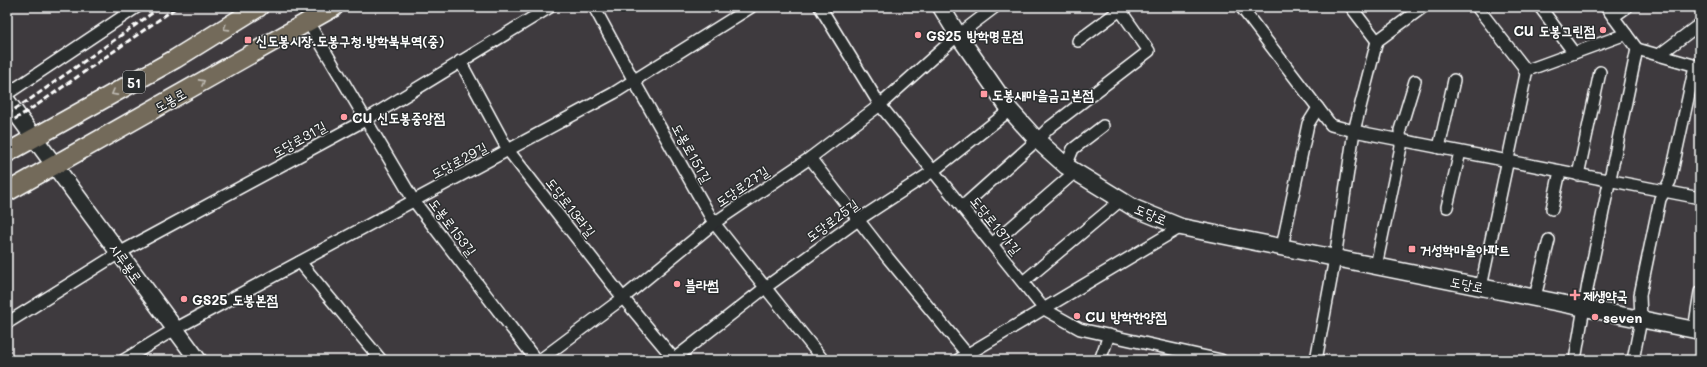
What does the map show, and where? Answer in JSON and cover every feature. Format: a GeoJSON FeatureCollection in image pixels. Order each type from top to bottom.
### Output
{"type":"FeatureCollection","features":[{"type":"Feature","properties":{"kind":"main road","name":"51"},"geometry":{"type":"LineString","coordinates":[[7,153],[175,59],[259,7]]}},
{"type":"Feature","properties":{"kind":"main road","name":"도봉로"},"geometry":{"type":"LineString","coordinates":[[7,192],[334,7]]}},
{"type":"Feature","properties":{"kind":"main road","name":"도당로"},"geometry":{"type":"LineString","coordinates":[[942,7],[958,35],[1010,110],[1037,140],[1071,169],[1134,208],[1181,227],[1535,297],[1697,331]]}},
{"type":"Feature","properties":{"kind":"main road","name":"시루봉로"},"geometry":{"type":"LineString","coordinates":[[7,101],[198,360]]}},
{"type":"Feature","properties":{"kind":"street"},"geometry":{"type":"LineString","coordinates":[[7,94],[137,7]]}},
{"type":"Feature","properties":{"kind":"street","name":"도당로31길"},"geometry":{"type":"LineString","coordinates":[[7,323],[119,254],[367,119],[550,7]]}},
{"type":"Feature","properties":{"kind":"street","name":"도봉로151길"},"geometry":{"type":"LineString","coordinates":[[594,7],[714,223],[823,360]]}},
{"type":"Feature","properties":{"kind":"street","name":"도당로29길"},"geometry":{"type":"LineString","coordinates":[[124,360],[175,328],[414,201],[634,81],[751,7]]}},
{"type":"Feature","properties":{"kind":"street","name":"도당로13가길"},"geometry":{"type":"LineString","coordinates":[[820,7],[880,105],[1044,309],[1080,329],[1221,360]]}},
{"type":"Feature","properties":{"kind":"street","name":"도당로27길"},"geometry":{"type":"LineString","coordinates":[[540,360],[623,298],[714,223],[810,158],[880,105],[958,35],[995,7]]}},
{"type":"Feature","properties":{"kind":"street"},"geometry":{"type":"LineString","coordinates":[[1241,7],[1331,125],[1354,131],[1560,172],[1700,198]]}},
{"type":"Feature","properties":{"kind":"street"},"geometry":{"type":"LineString","coordinates":[[1351,7],[1377,41]]}},
{"type":"Feature","properties":{"kind":"street"},"geometry":{"type":"LineString","coordinates":[[1316,360],[1335,258],[1354,131],[1377,41],[1423,7]]}},
{"type":"Feature","properties":{"kind":"street"},"geometry":{"type":"LineString","coordinates":[[1477,7],[1522,66],[1526,74],[1480,287]]}},
{"type":"Feature","properties":{"kind":"street"},"geometry":{"type":"LineString","coordinates":[[1540,7],[1574,53]]}},
{"type":"Feature","properties":{"kind":"street"},"geometry":{"type":"LineString","coordinates":[[1606,7],[1637,49],[1698,66],[1670,181],[1660,199],[1640,295],[1641,320],[1633,360]]}},
{"type":"Feature","properties":{"kind":"street"},"geometry":{"type":"LineString","coordinates":[[1614,17],[1627,7]]}},
{"type":"Feature","properties":{"kind":"street"},"geometry":{"type":"LineString","coordinates":[[962,207],[1050,127],[1149,51],[1119,9],[1078,41]]}},
{"type":"Feature","properties":{"kind":"street","name":"도봉로153길"},"geometry":{"type":"LineString","coordinates":[[308,22],[367,119],[414,201],[536,360]]}},
{"type":"Feature","properties":{"kind":"street"},"geometry":{"type":"LineString","coordinates":[[1659,55],[1700,24]]}},
{"type":"Feature","properties":{"kind":"street"},"geometry":{"type":"LineString","coordinates":[[1524,71],[1626,34]]}},
{"type":"Feature","properties":{"kind":"street"},"geometry":{"type":"LineString","coordinates":[[1575,360],[1584,308],[1637,49]]}},
{"type":"Feature","properties":{"kind":"street","name":"도당로13라길"},"geometry":{"type":"LineString","coordinates":[[460,61],[508,150],[623,298],[674,360]]}},
{"type":"Feature","properties":{"kind":"street"},"geometry":{"type":"LineString","coordinates":[[1578,175],[1600,72]]}},
{"type":"Feature","properties":{"kind":"street"},"geometry":{"type":"LineString","coordinates":[[1439,148],[1454,80]]}},
{"type":"Feature","properties":{"kind":"street"},"geometry":{"type":"LineString","coordinates":[[1376,266],[1401,147],[1400,130],[1415,81]]}},
{"type":"Feature","properties":{"kind":"street"},"geometry":{"type":"LineString","coordinates":[[1282,247],[1308,124],[1318,108]]}},
{"type":"Feature","properties":{"kind":"street","name":"도당로25길"},"geometry":{"type":"LineString","coordinates":[[674,360],[766,287],[858,220],[933,171],[1010,110]]}},
{"type":"Feature","properties":{"kind":"street"},"geometry":{"type":"LineString","coordinates":[[992,244],[1071,169],[1074,149],[1103,126]]}},
{"type":"Feature","properties":{"kind":"street"},"geometry":{"type":"LineString","coordinates":[[1447,207],[1460,152]]}},
{"type":"Feature","properties":{"kind":"street"},"geometry":{"type":"LineString","coordinates":[[810,158],[966,358],[1044,309],[1181,227]]}},
{"type":"Feature","properties":{"kind":"street"},"geometry":{"type":"LineString","coordinates":[[1552,209],[1560,172]]}},
{"type":"Feature","properties":{"kind":"street"},"geometry":{"type":"LineString","coordinates":[[1023,282],[1121,200]]}},
{"type":"Feature","properties":{"kind":"street"},"geometry":{"type":"LineString","coordinates":[[1535,297],[1549,240]]}},
{"type":"Feature","properties":{"kind":"street"},"geometry":{"type":"LineString","coordinates":[[300,262],[381,360]]}},
{"type":"Feature","properties":{"kind":"street","name":"도당로"},"geometry":{"type":"LineString","coordinates":[[1697,331],[1700,292]]}},
{"type":"Feature","properties":{"kind":"street"},"geometry":{"type":"LineString","coordinates":[[1100,360],[1109,335]]}},
{"type":"Feature","properties":{"kind":"railway"},"geometry":{"type":"LineString","coordinates":[[7,114],[161,7]]}},
{"type":"Feature","properties":{"kind":"railway"},"geometry":{"type":"LineString","coordinates":[[7,124],[37,105],[177,7]]}},
{"type":"Feature","properties":{"kind":"place","name":"CU 도봉그린점"},"geometry":{"type":"Point","coordinates":[1603,30]}},
{"type":"Feature","properties":{"kind":"place","name":"GS25 방학명문점"},"geometry":{"type":"Point","coordinates":[918,35]}},
{"type":"Feature","properties":{"kind":"place","name":"신도봉시장.도봉구청.방학북부역(중)"},"geometry":{"type":"Point","coordinates":[248,40]}},
{"type":"Feature","properties":{"kind":"place","name":"도봉새마을금고본점"},"geometry":{"type":"Point","coordinates":[984,94]}},
{"type":"Feature","properties":{"kind":"place","name":"CU 신도봉중앙점"},"geometry":{"type":"Point","coordinates":[344,117]}},
{"type":"Feature","properties":{"kind":"place","name":"거성학마을아파트"},"geometry":{"type":"Point","coordinates":[1412,249]}},
{"type":"Feature","properties":{"kind":"place","name":"블라썸"},"geometry":{"type":"Point","coordinates":[677,284]}},
{"type":"Feature","properties":{"kind":"place","name":"제생약국"},"geometry":{"type":"Point","coordinates":[1575,295]}},
{"type":"Feature","properties":{"kind":"place","name":"GS25 도봉본점"},"geometry":{"type":"Point","coordinates":[184,299]}},
{"type":"Feature","properties":{"kind":"place","name":"CU 방학한양점"},"geometry":{"type":"Point","coordinates":[1077,316]}},
{"type":"Feature","properties":{"kind":"place","name":"seven"},"geometry":{"type":"Point","coordinates":[1595,317]}}]}
